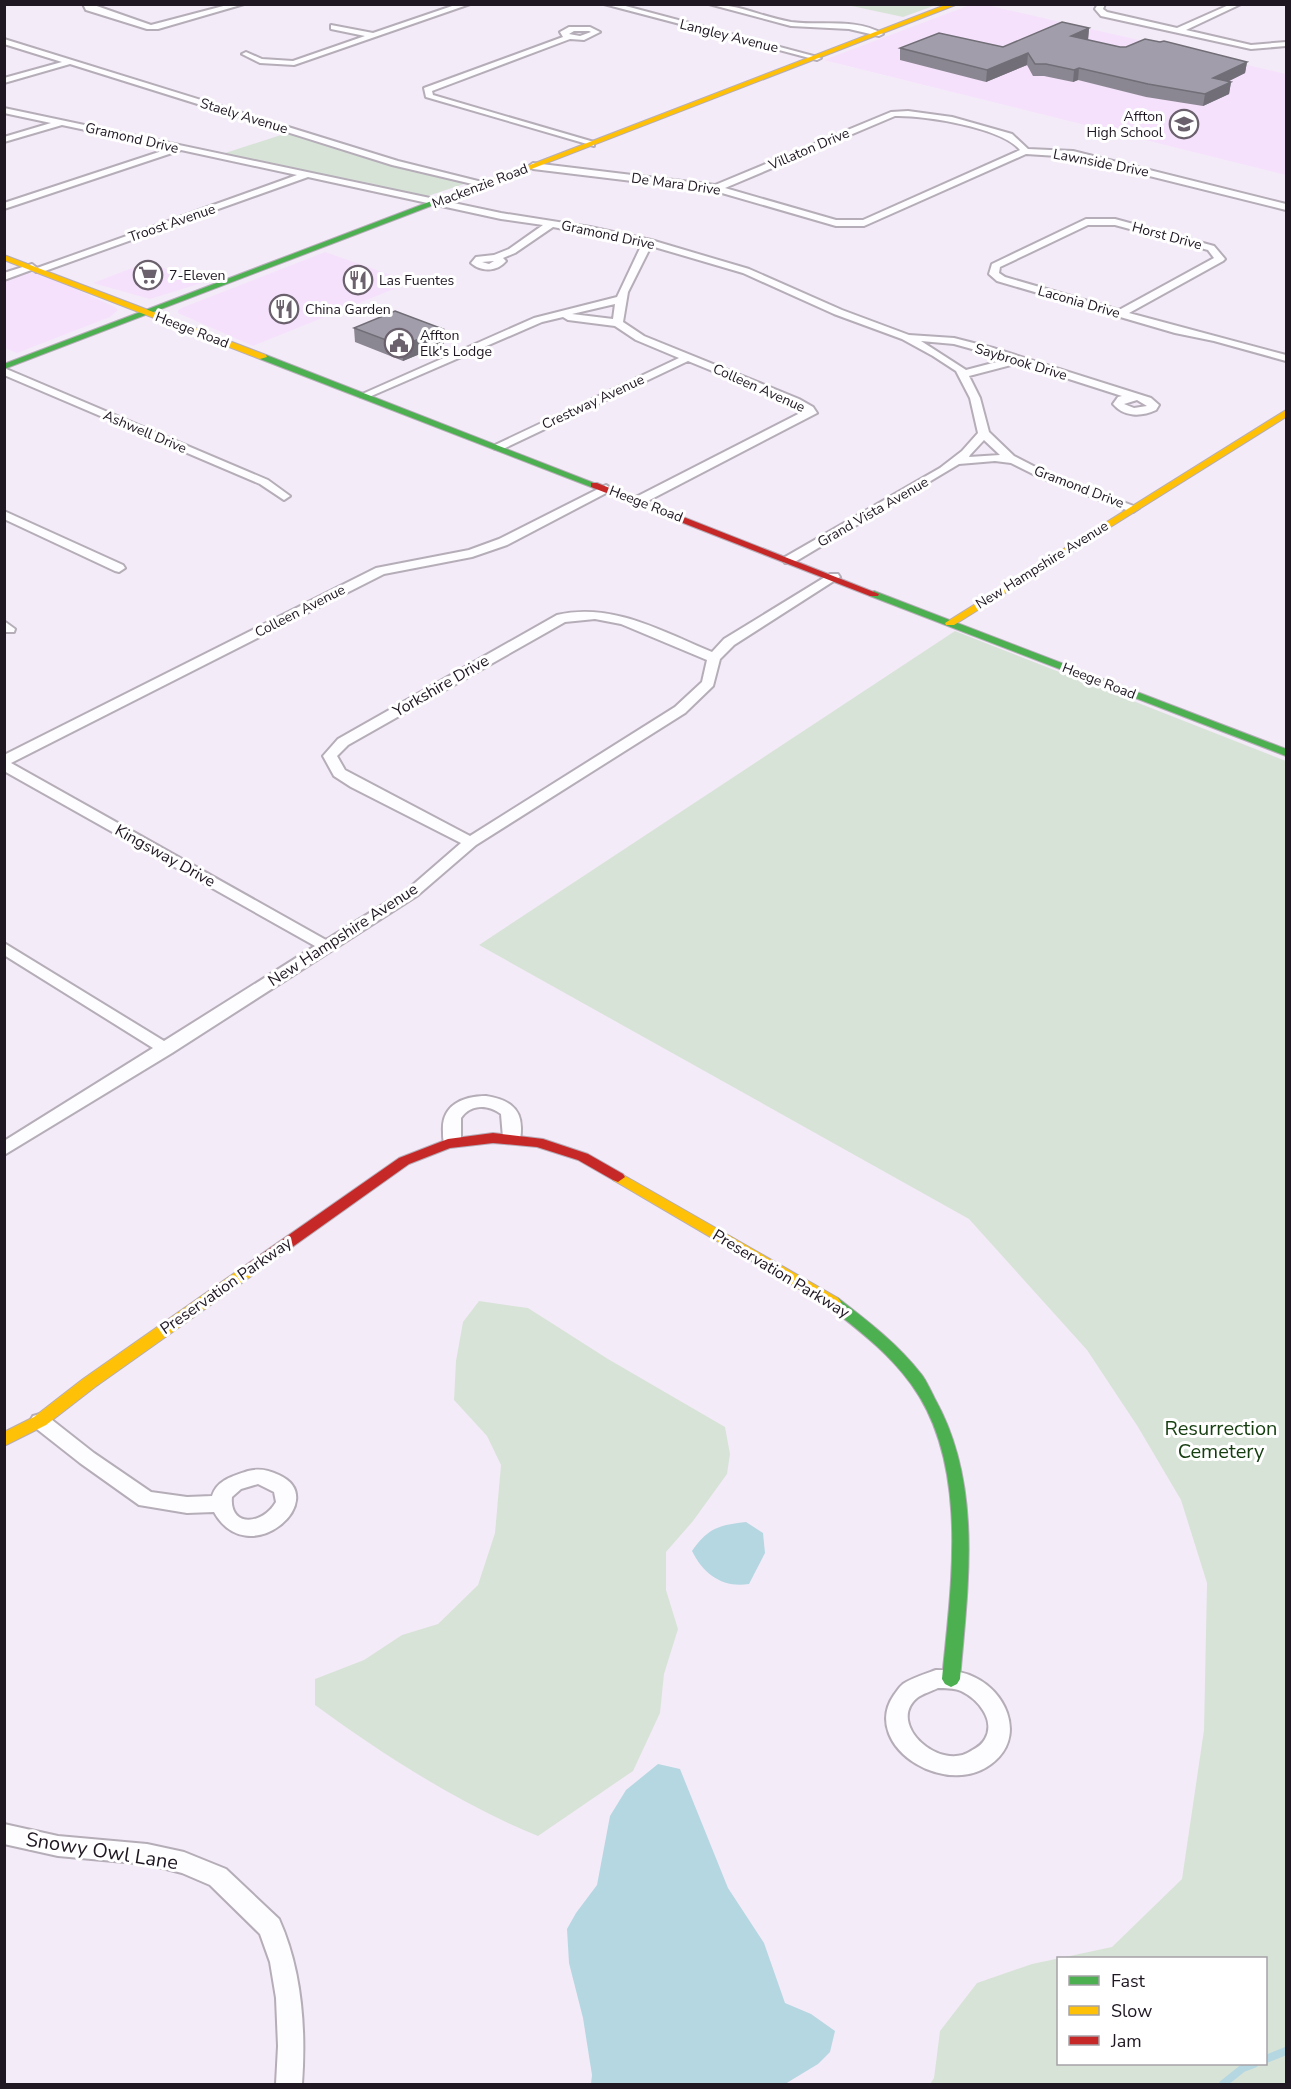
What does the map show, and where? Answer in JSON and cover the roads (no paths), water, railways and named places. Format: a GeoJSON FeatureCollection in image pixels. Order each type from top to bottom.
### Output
{"type":"FeatureCollection","features":[{"type":"Feature","properties":{"kind":"street"},"geometry":{"type":"LineString","coordinates":[[87,4],[89,8],[150,27],[158,27],[241,4]]}},
{"type":"Feature","properties":{"kind":"street"},"geometry":{"type":"LineString","coordinates":[[437,4],[453,9]]}},
{"type":"Feature","properties":{"kind":"street"},"geometry":{"type":"LineString","coordinates":[[246,54],[260,61],[294,63],[467,4]]}},
{"type":"Feature","properties":{"kind":"street","name":"Langley Avenue"},"geometry":{"type":"LineString","coordinates":[[607,4],[817,58]]}},
{"type":"Feature","properties":{"kind":"street"},"geometry":{"type":"LineString","coordinates":[[712,4],[791,24],[849,27],[879,34]]}},
{"type":"Feature","properties":{"kind":"street","name":"Mackenzie Road"},"geometry":{"type":"LineString","coordinates":[[4,369],[147,312],[955,4]]}},
{"type":"Feature","properties":{"kind":"street"},"geometry":{"type":"LineString","coordinates":[[1177,31],[1238,4]]}},
{"type":"Feature","properties":{"kind":"street"},"geometry":{"type":"LineString","coordinates":[[1101,5],[1099,9],[1104,14],[1251,47],[1269,48],[1287,44]]}},
{"type":"Feature","properties":{"kind":"street"},"geometry":{"type":"LineString","coordinates":[[334,27],[376,36]]}},
{"type":"Feature","properties":{"kind":"street"},"geometry":{"type":"LineString","coordinates":[[569,37],[427,90],[430,97],[591,144]]}},
{"type":"Feature","properties":{"kind":"street","name":"Staely Avenue"},"geometry":{"type":"LineString","coordinates":[[4,41],[395,163],[485,184]]}},
{"type":"Feature","properties":{"kind":"street"},"geometry":{"type":"LineString","coordinates":[[4,81],[72,61]]}},
{"type":"Feature","properties":{"kind":"street","name":"Gramond Drive"},"geometry":{"type":"LineString","coordinates":[[4,110],[501,216],[648,242],[746,271],[838,312],[906,337],[937,354],[960,369],[975,398],[984,433],[1015,460],[1045,476],[1133,508]]}},
{"type":"Feature","properties":{"kind":"street","name":"Villaton Drive"},"geometry":{"type":"LineString","coordinates":[[716,188],[899,113],[920,113],[1009,136],[1025,151]]}},
{"type":"Feature","properties":{"kind":"street"},"geometry":{"type":"LineString","coordinates":[[4,140],[63,122]]}},
{"type":"Feature","properties":{"kind":"street"},"geometry":{"type":"LineString","coordinates":[[4,206],[178,148]]}},
{"type":"Feature","properties":{"kind":"street","name":"De Mara Drive"},"geometry":{"type":"LineString","coordinates":[[533,166],[716,188],[836,223],[852,224],[864,223],[1025,151]]}},
{"type":"Feature","properties":{"kind":"street","name":"Lawnside Drive"},"geometry":{"type":"LineString","coordinates":[[1025,151],[1073,154],[1287,207]]}},
{"type":"Feature","properties":{"kind":"street","name":"Troost Avenue"},"geometry":{"type":"LineString","coordinates":[[4,277],[35,269],[306,175]]}},
{"type":"Feature","properties":{"kind":"street","name":"Laconia Drive"},"geometry":{"type":"LineString","coordinates":[[1102,220],[1086,222],[994,266],[994,274],[1001,279],[1120,314],[1287,358]]}},
{"type":"Feature","properties":{"kind":"street","name":"Horst Drive"},"geometry":{"type":"LineString","coordinates":[[1102,220],[1211,248],[1220,259],[1120,314]]}},
{"type":"Feature","properties":{"kind":"street"},"geometry":{"type":"LineString","coordinates":[[496,258],[512,251],[551,224]]}},
{"type":"Feature","properties":{"kind":"street"},"geometry":{"type":"LineString","coordinates":[[555,316],[618,323],[617,311],[621,299],[648,242]]}},
{"type":"Feature","properties":{"kind":"street","name":"Heege Road"},"geometry":{"type":"LineString","coordinates":[[4,257],[1287,753]]}},
{"type":"Feature","properties":{"kind":"street"},"geometry":{"type":"LineString","coordinates":[[365,395],[538,321],[621,299]]}},
{"type":"Feature","properties":{"kind":"street","name":"Colleen Avenue"},"geometry":{"type":"LineString","coordinates":[[618,323],[640,338],[795,400],[808,407],[811,413],[638,501]]}},
{"type":"Feature","properties":{"kind":"street","name":"Saybrook Drive"},"geometry":{"type":"LineString","coordinates":[[906,337],[954,341],[1134,398]]}},
{"type":"Feature","properties":{"kind":"street","name":"Crestway Avenue"},"geometry":{"type":"LineString","coordinates":[[499,447],[687,357]]}},
{"type":"Feature","properties":{"kind":"street"},"geometry":{"type":"LineString","coordinates":[[963,374],[1019,360]]}},
{"type":"Feature","properties":{"kind":"street","name":"Ashwell Drive"},"geometry":{"type":"LineString","coordinates":[[4,369],[264,482],[284,496]]}},
{"type":"Feature","properties":{"kind":"street","name":"New Hampshire Avenue"},"geometry":{"type":"LineString","coordinates":[[950,623],[1287,412]]}},
{"type":"Feature","properties":{"kind":"street","name":"Grand Vista Avenue"},"geometry":{"type":"LineString","coordinates":[[789,560],[944,470],[984,433]]}},
{"type":"Feature","properties":{"kind":"street"},"geometry":{"type":"LineString","coordinates":[[955,461],[995,458],[1015,460]]}},
{"type":"Feature","properties":{"kind":"street","name":"Colleen Avenue"},"geometry":{"type":"LineString","coordinates":[[4,764],[380,571],[472,553],[503,542],[606,489]]}},
{"type":"Feature","properties":{"kind":"street"},"geometry":{"type":"LineString","coordinates":[[4,514],[119,568]]}},
{"type":"Feature","properties":{"kind":"street","name":"New Hampshire Avenue"},"geometry":{"type":"LineString","coordinates":[[4,1149],[413,892],[471,842],[680,710],[708,683],[714,658],[729,642],[834,577]]}},
{"type":"Feature","properties":{"kind":"street","name":"Yorkshire Drive"},"geometry":{"type":"LineString","coordinates":[[471,842],[356,784],[339,773],[330,756],[343,742],[562,618],[595,615],[626,621],[714,658]]}},
{"type":"Feature","properties":{"kind":"street","name":"Kingsway Drive"},"geometry":{"type":"LineString","coordinates":[[4,764],[326,946]]}},
{"type":"Feature","properties":{"kind":"street"},"geometry":{"type":"LineString","coordinates":[[4,948],[166,1048]]}},
{"type":"Feature","properties":{"kind":"street"},"geometry":{"type":"LineString","coordinates":[[452,1142],[452,1118],[458,1110],[468,1104],[482,1101],[496,1103],[507,1110],[511,1118],[512,1138]]}},
{"type":"Feature","properties":{"kind":"street","name":"Preservation Parkway"},"geometry":{"type":"LineString","coordinates":[[4,1440],[40,1421],[89,1383],[390,1169],[418,1154],[452,1142],[482,1138],[512,1138],[549,1144],[583,1157],[834,1302],[864,1324],[910,1370],[928,1396],[947,1435],[961,1503],[962,1534],[951,1679]]}},
{"type":"Feature","properties":{"kind":"street"},"geometry":{"type":"LineString","coordinates":[[40,1421],[87,1458],[147,1498],[187,1505],[220,1504]]}},
{"type":"Feature","properties":{"kind":"street"},"geometry":{"type":"LineString","coordinates":[[951,1679],[980,1690],[990,1700],[997,1713],[1000,1726],[998,1738],[992,1750],[981,1759],[968,1765],[952,1767],[922,1758],[910,1749],[901,1737],[896,1724],[896,1711],[901,1699],[910,1689],[922,1682],[951,1679]]}},
{"type":"Feature","properties":{"kind":"street","name":"Snowy Owl Lane"},"geometry":{"type":"LineString","coordinates":[[4,1834],[58,1846],[147,1854],[184,1863],[218,1877],[270,1927],[282,1962],[288,1998],[291,2046],[289,2085]]}},
{"type":"Feature","properties":{"kind":"water"},"geometry":{"type":"Polygon","coordinates":[[[746,1522],[763,1533],[765,1553],[749,1584],[723,1582],[702,1567],[692,1551],[703,1537],[715,1529],[746,1522]]]}},
{"type":"Feature","properties":{"kind":"water"},"geometry":{"type":"Polygon","coordinates":[[[658,1764],[680,1769],[728,1888],[764,1943],[785,2003],[811,2014],[835,2031],[830,2052],[818,2064],[785,2084],[591,2084],[592,2075],[583,2018],[569,1963],[567,1929],[597,1885],[610,1816],[626,1790],[658,1764]]]}},
{"type":"Feature","properties":{"kind":"waterway"},"geometry":{"type":"LineString","coordinates":[[1267,2059],[1286,2051]]}},
{"type":"Feature","properties":{"kind":"waterway"},"geometry":{"type":"LineString","coordinates":[[1223,2084],[1243,2068],[1251,2065]]}},
{"type":"Feature","properties":{"kind":"place","name":"Affton High School"},"geometry":{"type":"Point","coordinates":[1184,124]}},
{"type":"Feature","properties":{"kind":"place","name":"7-Eleven"},"geometry":{"type":"Point","coordinates":[148,275]}},
{"type":"Feature","properties":{"kind":"place","name":"Las Fuentes"},"geometry":{"type":"Point","coordinates":[358,280]}},
{"type":"Feature","properties":{"kind":"place","name":"China Garden"},"geometry":{"type":"Point","coordinates":[284,309]}},
{"type":"Feature","properties":{"kind":"place","name":"Affton Elk's Lodge"},"geometry":{"type":"Point","coordinates":[399,343]}},
{"type":"Feature","properties":{"kind":"park label","name":"Resurrection Cemetery"},"geometry":{"type":"Point","coordinates":[1221,1440]}}]}
